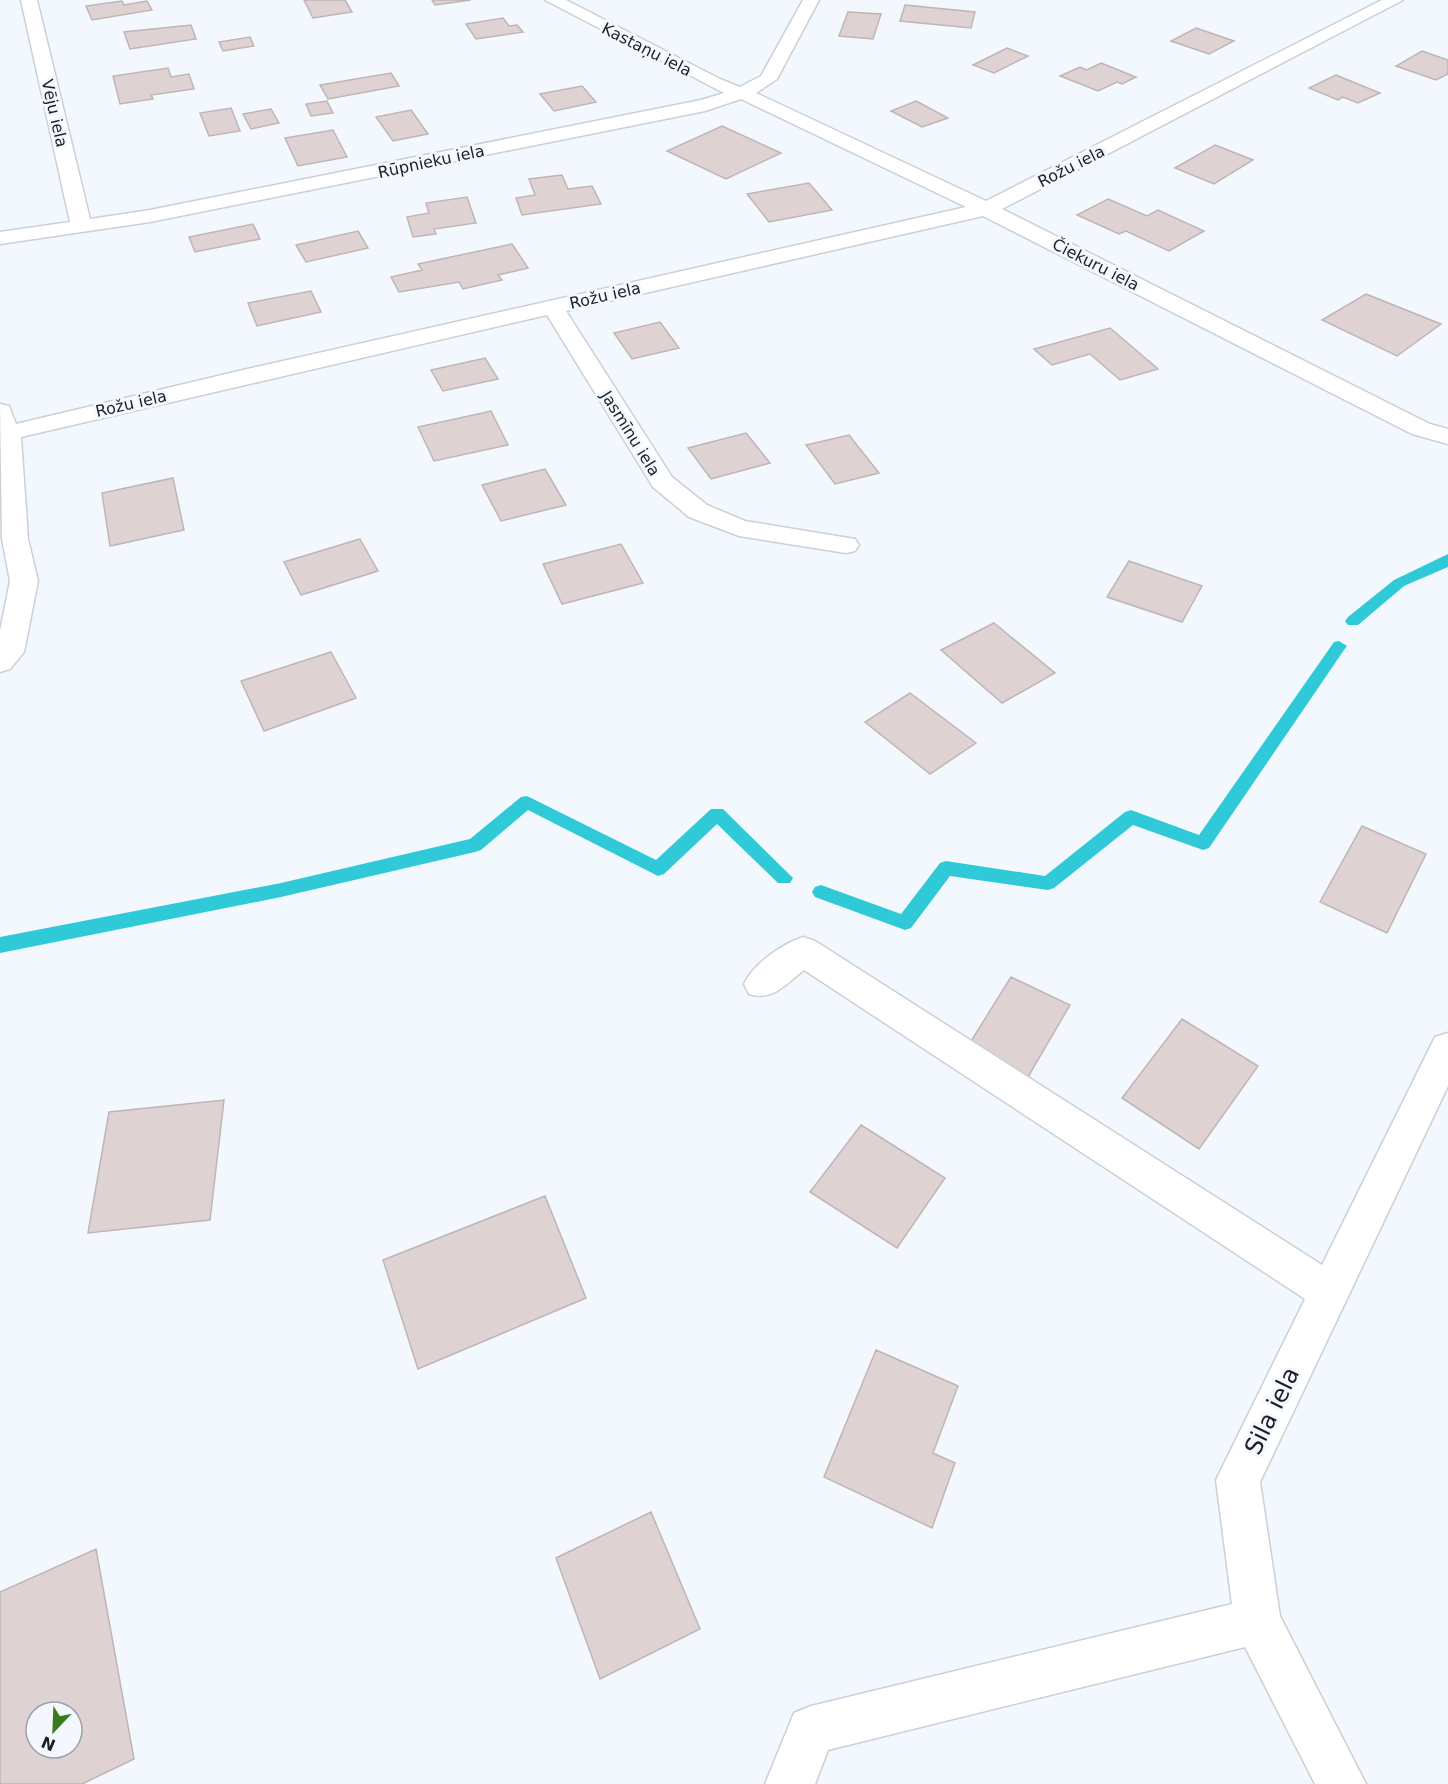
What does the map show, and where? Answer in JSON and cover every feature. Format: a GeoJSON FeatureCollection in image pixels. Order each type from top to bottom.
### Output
{"type":"FeatureCollection","features":[{"type":"Feature","properties":{"kind":"street","name":"Vēju iela"},"geometry":{"type":"LineString","coordinates":[[29,0],[81,226]]}},
{"type":"Feature","properties":{"kind":"street","name":"Kastaņu iela"},"geometry":{"type":"LineString","coordinates":[[553,0],[714,83],[742,93]]}},
{"type":"Feature","properties":{"kind":"street","name":"Rūpnieku iela"},"geometry":{"type":"LineString","coordinates":[[0,238],[150,216],[330,182],[705,105],[742,93],[768,79],[811,0]]}},
{"type":"Feature","properties":{"kind":"street","name":"Rožu iela"},"geometry":{"type":"LineString","coordinates":[[0,662],[10,652],[24,581],[15,539],[2,426],[553,307],[986,209],[1395,0]]}},
{"type":"Feature","properties":{"kind":"street","name":"Čiekuru iela"},"geometry":{"type":"LineString","coordinates":[[742,93],[986,209],[1421,429],[1448,437]]}},
{"type":"Feature","properties":{"kind":"street","name":"Jasmīnu iela"},"geometry":{"type":"LineString","coordinates":[[553,307],[662,482],[698,511],[739,528],[846,545]]}},
{"type":"Feature","properties":{"kind":"street"},"geometry":{"type":"LineString","coordinates":[[761,984],[803,951],[1330,1293]]}},
{"type":"Feature","properties":{"kind":"street","name":"Sila iela"},"geometry":{"type":"LineString","coordinates":[[1341,1784],[1257,1621],[1238,1480],[1448,1048]]}},
{"type":"Feature","properties":{"kind":"street"},"geometry":{"type":"LineString","coordinates":[[790,1784],[811,1730],[1257,1621]]}},
{"type":"Feature","properties":{"kind":"building"},"geometry":{"type":"Polygon","coordinates":[[[304,0],[345,0],[352,12],[313,18],[304,0]]]}},
{"type":"Feature","properties":{"kind":"building"},"geometry":{"type":"Polygon","coordinates":[[[432,0],[471,0],[435,5],[432,0]]]}},
{"type":"Feature","properties":{"kind":"building"},"geometry":{"type":"Polygon","coordinates":[[[122,1],[124,5],[147,1],[152,10],[92,20],[86,6],[122,1]]]}},
{"type":"Feature","properties":{"kind":"building"},"geometry":{"type":"Polygon","coordinates":[[[905,5],[975,12],[971,28],[900,21],[905,5]]]}},
{"type":"Feature","properties":{"kind":"building"},"geometry":{"type":"Polygon","coordinates":[[[848,12],[881,14],[873,39],[839,36],[848,12]]]}},
{"type":"Feature","properties":{"kind":"building"},"geometry":{"type":"Polygon","coordinates":[[[503,18],[509,26],[517,25],[523,32],[476,39],[466,24],[503,18]]]}},
{"type":"Feature","properties":{"kind":"building"},"geometry":{"type":"Polygon","coordinates":[[[191,25],[196,39],[130,49],[124,32],[191,25]]]}},
{"type":"Feature","properties":{"kind":"building"},"geometry":{"type":"Polygon","coordinates":[[[1196,28],[1234,41],[1209,54],[1171,41],[1196,28]]]}},
{"type":"Feature","properties":{"kind":"building"},"geometry":{"type":"Polygon","coordinates":[[[250,37],[254,46],[223,51],[219,42],[250,37]]]}},
{"type":"Feature","properties":{"kind":"building"},"geometry":{"type":"Polygon","coordinates":[[[1007,48],[1028,56],[994,73],[973,65],[1007,48]]]}},
{"type":"Feature","properties":{"kind":"building"},"geometry":{"type":"Polygon","coordinates":[[[1422,51],[1448,60],[1448,74],[1436,80],[1396,66],[1422,51]]]}},
{"type":"Feature","properties":{"kind":"building"},"geometry":{"type":"Polygon","coordinates":[[[1101,63],[1136,77],[1122,84],[1117,82],[1098,91],[1060,76],[1080,67],[1087,70],[1101,63]]]}},
{"type":"Feature","properties":{"kind":"building"},"geometry":{"type":"Polygon","coordinates":[[[168,68],[171,77],[189,74],[194,89],[151,95],[153,99],[120,104],[113,76],[168,68]]]}},
{"type":"Feature","properties":{"kind":"building"},"geometry":{"type":"Polygon","coordinates":[[[391,73],[399,86],[328,99],[320,85],[391,73]]]}},
{"type":"Feature","properties":{"kind":"building"},"geometry":{"type":"Polygon","coordinates":[[[1336,75],[1380,93],[1358,103],[1343,97],[1338,100],[1309,88],[1336,75]]]}},
{"type":"Feature","properties":{"kind":"building"},"geometry":{"type":"Polygon","coordinates":[[[582,86],[596,102],[554,111],[540,94],[582,86]]]}},
{"type":"Feature","properties":{"kind":"building"},"geometry":{"type":"Polygon","coordinates":[[[327,101],[333,113],[311,116],[306,104],[327,101]]]}},
{"type":"Feature","properties":{"kind":"building"},"geometry":{"type":"Polygon","coordinates":[[[916,101],[948,118],[922,127],[891,111],[916,101]]]}},
{"type":"Feature","properties":{"kind":"building"},"geometry":{"type":"Polygon","coordinates":[[[231,108],[240,131],[209,136],[200,113],[231,108]]]}},
{"type":"Feature","properties":{"kind":"building"},"geometry":{"type":"Polygon","coordinates":[[[271,109],[279,123],[251,129],[243,114],[271,109]]]}},
{"type":"Feature","properties":{"kind":"building"},"geometry":{"type":"Polygon","coordinates":[[[411,110],[428,134],[393,141],[376,117],[411,110]]]}},
{"type":"Feature","properties":{"kind":"building"},"geometry":{"type":"Polygon","coordinates":[[[722,126],[781,153],[726,179],[667,151],[722,126]]]}},
{"type":"Feature","properties":{"kind":"building"},"geometry":{"type":"Polygon","coordinates":[[[333,130],[347,157],[298,166],[285,138],[333,130]]]}},
{"type":"Feature","properties":{"kind":"building"},"geometry":{"type":"Polygon","coordinates":[[[1215,145],[1253,160],[1214,184],[1175,168],[1215,145]]]}},
{"type":"Feature","properties":{"kind":"building"},"geometry":{"type":"Polygon","coordinates":[[[562,175],[568,189],[592,186],[601,204],[522,215],[516,198],[535,195],[529,179],[562,175]]]}},
{"type":"Feature","properties":{"kind":"building"},"geometry":{"type":"Polygon","coordinates":[[[809,183],[832,210],[769,222],[747,194],[809,183]]]}},
{"type":"Feature","properties":{"kind":"building"},"geometry":{"type":"Polygon","coordinates":[[[467,197],[476,223],[434,229],[436,234],[413,237],[407,217],[429,213],[426,203],[467,197]]]}},
{"type":"Feature","properties":{"kind":"building"},"geometry":{"type":"Polygon","coordinates":[[[1108,199],[1147,216],[1158,210],[1204,231],[1169,251],[1126,231],[1119,234],[1077,215],[1108,199]]]}},
{"type":"Feature","properties":{"kind":"building"},"geometry":{"type":"Polygon","coordinates":[[[253,224],[260,239],[195,252],[189,237],[253,224]]]}},
{"type":"Feature","properties":{"kind":"building"},"geometry":{"type":"Polygon","coordinates":[[[358,231],[368,248],[306,262],[296,245],[358,231]]]}},
{"type":"Feature","properties":{"kind":"building"},"geometry":{"type":"Polygon","coordinates":[[[512,244],[528,268],[498,275],[502,280],[463,289],[459,282],[399,292],[391,277],[422,270],[418,264],[512,244]]]}},
{"type":"Feature","properties":{"kind":"building"},"geometry":{"type":"Polygon","coordinates":[[[311,291],[321,312],[257,326],[248,303],[311,291]]]}},
{"type":"Feature","properties":{"kind":"building"},"geometry":{"type":"Polygon","coordinates":[[[1366,294],[1441,324],[1397,356],[1322,320],[1366,294]]]}},
{"type":"Feature","properties":{"kind":"building"},"geometry":{"type":"Polygon","coordinates":[[[660,322],[679,348],[632,359],[614,333],[660,322]]]}},
{"type":"Feature","properties":{"kind":"building"},"geometry":{"type":"Polygon","coordinates":[[[1110,328],[1158,369],[1120,380],[1090,354],[1052,365],[1034,349],[1110,328]]]}},
{"type":"Feature","properties":{"kind":"building"},"geometry":{"type":"Polygon","coordinates":[[[485,358],[498,379],[443,391],[431,370],[485,358]]]}},
{"type":"Feature","properties":{"kind":"building"},"geometry":{"type":"Polygon","coordinates":[[[491,411],[508,445],[434,461],[418,427],[491,411]]]}},
{"type":"Feature","properties":{"kind":"building"},"geometry":{"type":"Polygon","coordinates":[[[746,433],[770,463],[711,479],[688,448],[746,433]]]}},
{"type":"Feature","properties":{"kind":"building"},"geometry":{"type":"Polygon","coordinates":[[[849,435],[879,473],[835,484],[806,445],[849,435]]]}},
{"type":"Feature","properties":{"kind":"building"},"geometry":{"type":"Polygon","coordinates":[[[545,469],[566,505],[501,521],[482,485],[545,469]]]}},
{"type":"Feature","properties":{"kind":"building"},"geometry":{"type":"Polygon","coordinates":[[[173,478],[184,530],[110,546],[102,493],[173,478]]]}},
{"type":"Feature","properties":{"kind":"building"},"geometry":{"type":"Polygon","coordinates":[[[360,539],[378,571],[301,595],[284,562],[360,539]]]}},
{"type":"Feature","properties":{"kind":"building"},"geometry":{"type":"Polygon","coordinates":[[[621,544],[643,583],[562,604],[543,564],[621,544]]]}},
{"type":"Feature","properties":{"kind":"building"},"geometry":{"type":"Polygon","coordinates":[[[1129,561],[1202,586],[1182,622],[1107,597],[1129,561]]]}},
{"type":"Feature","properties":{"kind":"building"},"geometry":{"type":"Polygon","coordinates":[[[994,623],[1055,673],[1002,703],[941,650],[994,623]]]}},
{"type":"Feature","properties":{"kind":"building"},"geometry":{"type":"Polygon","coordinates":[[[331,652],[356,698],[264,731],[241,681],[331,652]]]}},
{"type":"Feature","properties":{"kind":"building"},"geometry":{"type":"Polygon","coordinates":[[[910,693],[976,743],[930,774],[865,722],[910,693]]]}},
{"type":"Feature","properties":{"kind":"building"},"geometry":{"type":"Polygon","coordinates":[[[1362,826],[1426,854],[1387,933],[1320,902],[1362,826]]]}},
{"type":"Feature","properties":{"kind":"building"},"geometry":{"type":"Polygon","coordinates":[[[1011,977],[1070,1005],[1028,1077],[968,1046],[1011,977]]]}},
{"type":"Feature","properties":{"kind":"building"},"geometry":{"type":"Polygon","coordinates":[[[1182,1019],[1258,1066],[1199,1149],[1122,1098],[1182,1019]]]}},
{"type":"Feature","properties":{"kind":"building"},"geometry":{"type":"Polygon","coordinates":[[[224,1100],[210,1220],[88,1233],[109,1112],[224,1100]]]}},
{"type":"Feature","properties":{"kind":"building"},"geometry":{"type":"Polygon","coordinates":[[[861,1125],[945,1178],[897,1248],[810,1192],[861,1125]]]}},
{"type":"Feature","properties":{"kind":"building"},"geometry":{"type":"Polygon","coordinates":[[[545,1196],[586,1298],[418,1369],[383,1260],[545,1196]]]}},
{"type":"Feature","properties":{"kind":"building"},"geometry":{"type":"Polygon","coordinates":[[[876,1350],[958,1386],[933,1453],[955,1463],[932,1528],[824,1477],[876,1350]]]}},
{"type":"Feature","properties":{"kind":"building"},"geometry":{"type":"Polygon","coordinates":[[[651,1512],[700,1629],[600,1679],[556,1558],[651,1512]]]}},
{"type":"Feature","properties":{"kind":"building"},"geometry":{"type":"Polygon","coordinates":[[[96,1549],[134,1759],[82,1784],[0,1784],[0,1592],[96,1549]]]}},
{"type":"Feature","properties":{"kind":"waterway"},"geometry":{"type":"LineString","coordinates":[[1353,621],[1399,583],[1443,564],[1448,559]]}},
{"type":"Feature","properties":{"kind":"waterway"},"geometry":{"type":"LineString","coordinates":[[821,892],[905,923],[946,868],[1048,883],[1131,817],[1203,843],[1339,646]]}},
{"type":"Feature","properties":{"kind":"waterway"},"geometry":{"type":"LineString","coordinates":[[0,945],[281,890],[475,845],[527,802],[658,869],[717,814],[784,878]]}}]}
